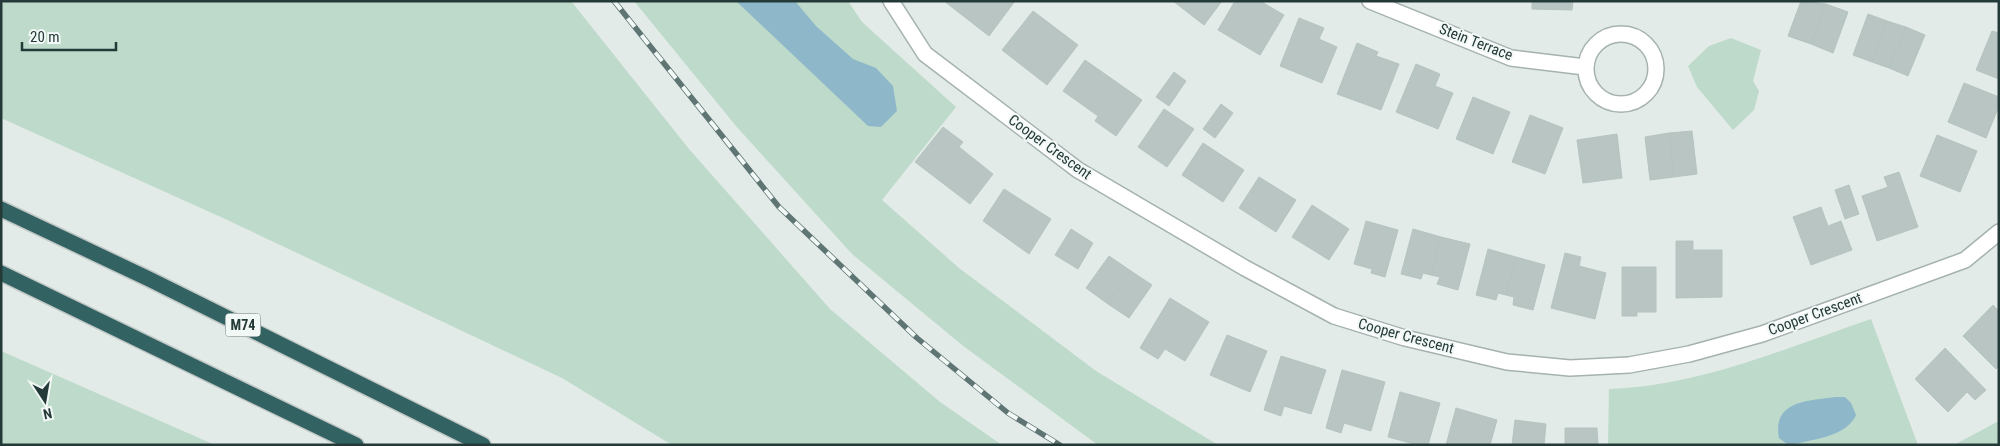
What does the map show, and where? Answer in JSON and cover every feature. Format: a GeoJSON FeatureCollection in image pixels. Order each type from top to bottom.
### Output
{"type":"FeatureCollection","features":[{"type":"Feature","properties":{"kind":"highway","name":"M74"},"geometry":{"type":"LineString","coordinates":[[1,209],[149,279],[483,445]]}},
{"type":"Feature","properties":{"kind":"highway"},"geometry":{"type":"LineString","coordinates":[[1,273],[356,445]]}},
{"type":"Feature","properties":{"kind":"street","name":"Cooper Crescent"},"geometry":{"type":"LineString","coordinates":[[892,1],[925,54],[1078,170],[1292,295],[1334,316],[1405,338],[1508,362],[1570,368],[1629,365],[1689,354],[1762,334],[1965,260],[1999,232]]}},
{"type":"Feature","properties":{"kind":"street","name":"Stein Terrace"},"geometry":{"type":"LineString","coordinates":[[1370,1],[1511,58],[1585,68]]}},
{"type":"Feature","properties":{"kind":"street"},"geometry":{"type":"LineString","coordinates":[[1620,34],[1630,35],[1648,46],[1656,66],[1652,86],[1646,94],[1627,104],[1616,104],[1597,96],[1586,78],[1585,68],[1592,48],[1610,35],[1620,34]]}},
{"type":"Feature","properties":{"kind":"green space"},"geometry":{"type":"Polygon","coordinates":[[[1,1],[571,1],[689,149],[830,309],[940,402],[1002,445],[672,445],[562,378],[223,218],[1,118],[1,1]]]}},
{"type":"Feature","properties":{"kind":"green space"},"geometry":{"type":"Polygon","coordinates":[[[634,1],[848,1],[862,22],[956,107],[882,200],[959,268],[1096,371],[1218,445],[1098,445],[962,345],[852,254],[736,126],[634,1]]]}},
{"type":"Feature","properties":{"kind":"green space"},"geometry":{"type":"Polygon","coordinates":[[[1731,38],[1761,50],[1753,81],[1759,91],[1754,110],[1733,130],[1697,87],[1688,66],[1709,46],[1731,38]]]}},
{"type":"Feature","properties":{"kind":"green space"},"geometry":{"type":"Polygon","coordinates":[[[1871,319],[1918,445],[1608,445],[1609,389],[1676,381],[1709,373],[1775,353],[1871,319]]]}},
{"type":"Feature","properties":{"kind":"green space"},"geometry":{"type":"Polygon","coordinates":[[[1,351],[215,445],[1,445],[1,351]]]}},
{"type":"Feature","properties":{"kind":"green space"},"geometry":{"type":"Polygon","coordinates":[[[1999,421],[1999,445],[1954,445],[1999,421]]]}},
{"type":"Feature","properties":{"kind":"water"},"geometry":{"type":"Polygon","coordinates":[[[736,1],[795,1],[816,26],[853,59],[876,68],[893,86],[897,111],[881,127],[868,126],[736,1]]]}},
{"type":"Feature","properties":{"kind":"water"},"geometry":{"type":"Polygon","coordinates":[[[1845,397],[1851,403],[1856,415],[1845,428],[1830,436],[1795,444],[1787,444],[1779,438],[1778,426],[1786,410],[1803,402],[1845,397]]]}},
{"type":"Feature","properties":{"kind":"building"},"geometry":{"type":"Polygon","coordinates":[[[944,1],[1015,1],[989,36],[944,1]]]}},
{"type":"Feature","properties":{"kind":"building"},"geometry":{"type":"Polygon","coordinates":[[[1173,1],[1222,1],[1204,25],[1173,1]]]}},
{"type":"Feature","properties":{"kind":"building"},"geometry":{"type":"Polygon","coordinates":[[[1235,1],[1260,1],[1284,15],[1260,55],[1218,30],[1235,1]]]}},
{"type":"Feature","properties":{"kind":"building"},"geometry":{"type":"Polygon","coordinates":[[[1532,1],[1573,1],[1572,10],[1532,9],[1532,1]]]}},
{"type":"Feature","properties":{"kind":"building"},"geometry":{"type":"Polygon","coordinates":[[[1801,1],[1826,4],[1811,44],[1788,36],[1801,1]]]}},
{"type":"Feature","properties":{"kind":"building"},"geometry":{"type":"Polygon","coordinates":[[[1826,4],[1848,12],[1833,53],[1811,44],[1826,4]]]}},
{"type":"Feature","properties":{"kind":"building"},"geometry":{"type":"Polygon","coordinates":[[[1033,11],[1078,45],[1047,85],[1002,50],[1033,11]]]}},
{"type":"Feature","properties":{"kind":"building"},"geometry":{"type":"Polygon","coordinates":[[[1868,14],[1887,21],[1872,62],[1853,55],[1868,14]]]}},
{"type":"Feature","properties":{"kind":"building"},"geometry":{"type":"Polygon","coordinates":[[[1299,18],[1324,28],[1319,39],[1337,47],[1322,83],[1280,66],[1299,18]]]}},
{"type":"Feature","properties":{"kind":"building"},"geometry":{"type":"Polygon","coordinates":[[[1887,21],[1906,27],[1889,68],[1872,62],[1887,21]]]}},
{"type":"Feature","properties":{"kind":"building"},"geometry":{"type":"Polygon","coordinates":[[[1906,27],[1925,35],[1908,76],[1889,68],[1906,27]]]}},
{"type":"Feature","properties":{"kind":"building"},"geometry":{"type":"Polygon","coordinates":[[[1992,31],[1999,33],[1999,79],[1976,70],[1992,31]]]}},
{"type":"Feature","properties":{"kind":"building"},"geometry":{"type":"Polygon","coordinates":[[[1357,43],[1378,52],[1376,56],[1399,64],[1381,110],[1337,94],[1357,43]]]}},
{"type":"Feature","properties":{"kind":"building"},"geometry":{"type":"Polygon","coordinates":[[[1085,60],[1142,100],[1116,136],[1095,121],[1098,116],[1063,91],[1085,60]]]}},
{"type":"Feature","properties":{"kind":"building"},"geometry":{"type":"Polygon","coordinates":[[[1416,64],[1440,74],[1435,86],[1453,93],[1438,129],[1396,112],[1416,64]]]}},
{"type":"Feature","properties":{"kind":"building"},"geometry":{"type":"Polygon","coordinates":[[[1174,72],[1186,81],[1169,106],[1156,97],[1174,72]]]}},
{"type":"Feature","properties":{"kind":"building"},"geometry":{"type":"Polygon","coordinates":[[[1964,83],[1999,97],[1999,106],[1986,138],[1948,122],[1964,83]]]}},
{"type":"Feature","properties":{"kind":"building"},"geometry":{"type":"Polygon","coordinates":[[[1473,97],[1510,112],[1493,154],[1456,139],[1473,97]]]}},
{"type":"Feature","properties":{"kind":"building"},"geometry":{"type":"Polygon","coordinates":[[[1221,104],[1233,113],[1215,138],[1203,129],[1221,104]]]}},
{"type":"Feature","properties":{"kind":"building"},"geometry":{"type":"Polygon","coordinates":[[[1164,109],[1194,129],[1167,167],[1138,147],[1164,109]]]}},
{"type":"Feature","properties":{"kind":"building"},"geometry":{"type":"Polygon","coordinates":[[[1530,115],[1563,128],[1545,174],[1512,162],[1530,115]]]}},
{"type":"Feature","properties":{"kind":"building"},"geometry":{"type":"Polygon","coordinates":[[[943,127],[963,142],[959,147],[993,174],[970,204],[915,162],[943,127]]]}},
{"type":"Feature","properties":{"kind":"building"},"geometry":{"type":"Polygon","coordinates":[[[1692,131],[1697,174],[1674,177],[1669,133],[1692,131]]]}},
{"type":"Feature","properties":{"kind":"building"},"geometry":{"type":"Polygon","coordinates":[[[1669,133],[1674,177],[1650,180],[1645,137],[1669,133]]]}},
{"type":"Feature","properties":{"kind":"building"},"geometry":{"type":"Polygon","coordinates":[[[1617,134],[1622,178],[1583,183],[1577,140],[1617,134]]]}},
{"type":"Feature","properties":{"kind":"building"},"geometry":{"type":"Polygon","coordinates":[[[1937,135],[1977,151],[1960,192],[1920,176],[1937,135]]]}},
{"type":"Feature","properties":{"kind":"building"},"geometry":{"type":"Polygon","coordinates":[[[1203,143],[1244,170],[1223,202],[1182,175],[1203,143]]]}},
{"type":"Feature","properties":{"kind":"building"},"geometry":{"type":"Polygon","coordinates":[[[1899,172],[1918,227],[1877,241],[1862,196],[1888,187],[1884,177],[1899,172]]]}},
{"type":"Feature","properties":{"kind":"building"},"geometry":{"type":"Polygon","coordinates":[[[1259,177],[1296,200],[1276,232],[1239,208],[1259,177]]]}},
{"type":"Feature","properties":{"kind":"building"},"geometry":{"type":"Polygon","coordinates":[[[1849,185],[1859,214],[1845,219],[1835,190],[1849,185]]]}},
{"type":"Feature","properties":{"kind":"building"},"geometry":{"type":"Polygon","coordinates":[[[1004,189],[1051,219],[1029,254],[983,221],[1004,189]]]}},
{"type":"Feature","properties":{"kind":"building"},"geometry":{"type":"Polygon","coordinates":[[[1312,205],[1349,229],[1329,260],[1292,237],[1312,205]]]}},
{"type":"Feature","properties":{"kind":"building"},"geometry":{"type":"Polygon","coordinates":[[[1821,207],[1828,226],[1841,221],[1852,250],[1811,265],[1793,217],[1821,207]]]}},
{"type":"Feature","properties":{"kind":"building"},"geometry":{"type":"Polygon","coordinates":[[[1366,221],[1398,230],[1385,277],[1371,273],[1372,269],[1354,264],[1366,221]]]}},
{"type":"Feature","properties":{"kind":"building"},"geometry":{"type":"Polygon","coordinates":[[[1071,229],[1093,243],[1078,269],[1055,255],[1071,229]]]}},
{"type":"Feature","properties":{"kind":"building"},"geometry":{"type":"Polygon","coordinates":[[[1413,229],[1441,237],[1431,275],[1423,273],[1421,279],[1401,274],[1413,229]]]}},
{"type":"Feature","properties":{"kind":"building"},"geometry":{"type":"Polygon","coordinates":[[[1441,237],[1470,244],[1458,290],[1437,284],[1440,277],[1431,275],[1441,237]]]}},
{"type":"Feature","properties":{"kind":"building"},"geometry":{"type":"Polygon","coordinates":[[[1676,241],[1693,241],[1693,250],[1722,250],[1722,297],[1676,298],[1676,241]]]}},
{"type":"Feature","properties":{"kind":"building"},"geometry":{"type":"Polygon","coordinates":[[[1488,249],[1516,257],[1506,295],[1498,293],[1496,300],[1476,295],[1488,249]]]}},
{"type":"Feature","properties":{"kind":"building"},"geometry":{"type":"Polygon","coordinates":[[[1565,253],[1581,257],[1579,266],[1606,273],[1595,319],[1551,308],[1565,253]]]}},
{"type":"Feature","properties":{"kind":"building"},"geometry":{"type":"Polygon","coordinates":[[[1109,256],[1131,271],[1108,304],[1086,288],[1109,256]]]}},
{"type":"Feature","properties":{"kind":"building"},"geometry":{"type":"Polygon","coordinates":[[[1516,257],[1545,265],[1533,310],[1513,305],[1514,297],[1506,295],[1516,257]]]}},
{"type":"Feature","properties":{"kind":"building"},"geometry":{"type":"Polygon","coordinates":[[[1622,267],[1656,267],[1656,312],[1637,312],[1637,316],[1622,316],[1622,267]]]}},
{"type":"Feature","properties":{"kind":"building"},"geometry":{"type":"Polygon","coordinates":[[[1131,271],[1152,285],[1129,318],[1108,304],[1131,271]]]}},
{"type":"Feature","properties":{"kind":"building"},"geometry":{"type":"Polygon","coordinates":[[[1170,298],[1209,322],[1185,361],[1165,349],[1158,359],[1140,348],[1170,298]]]}},
{"type":"Feature","properties":{"kind":"building"},"geometry":{"type":"Polygon","coordinates":[[[1993,305],[1999,311],[1999,366],[1996,369],[1963,336],[1993,305]]]}},
{"type":"Feature","properties":{"kind":"building"},"geometry":{"type":"Polygon","coordinates":[[[1227,335],[1267,351],[1250,392],[1210,375],[1227,335]]]}},
{"type":"Feature","properties":{"kind":"building"},"geometry":{"type":"Polygon","coordinates":[[[1945,348],[1986,390],[1975,400],[1967,392],[1948,412],[1915,379],[1945,348]]]}},
{"type":"Feature","properties":{"kind":"building"},"geometry":{"type":"Polygon","coordinates":[[[1281,356],[1326,370],[1311,414],[1284,406],[1281,416],[1264,410],[1281,356]]]}},
{"type":"Feature","properties":{"kind":"building"},"geometry":{"type":"Polygon","coordinates":[[[1342,370],[1385,382],[1371,431],[1344,423],[1341,433],[1326,428],[1342,370]]]}},
{"type":"Feature","properties":{"kind":"building"},"geometry":{"type":"Polygon","coordinates":[[[1400,392],[1440,403],[1428,445],[1418,445],[1388,437],[1400,392]]]}},
{"type":"Feature","properties":{"kind":"building"},"geometry":{"type":"Polygon","coordinates":[[[1456,408],[1497,420],[1490,445],[1446,445],[1456,408]]]}},
{"type":"Feature","properties":{"kind":"building"},"geometry":{"type":"Polygon","coordinates":[[[1515,420],[1546,424],[1544,445],[1512,445],[1515,420]]]}},
{"type":"Feature","properties":{"kind":"building"},"geometry":{"type":"Polygon","coordinates":[[[1565,428],[1597,428],[1598,445],[1565,445],[1565,428]]]}},
{"type":"Feature","properties":{"kind":"railway"},"geometry":{"type":"LineString","coordinates":[[614,1],[779,207],[917,338],[1008,413],[1060,445]]}}]}
